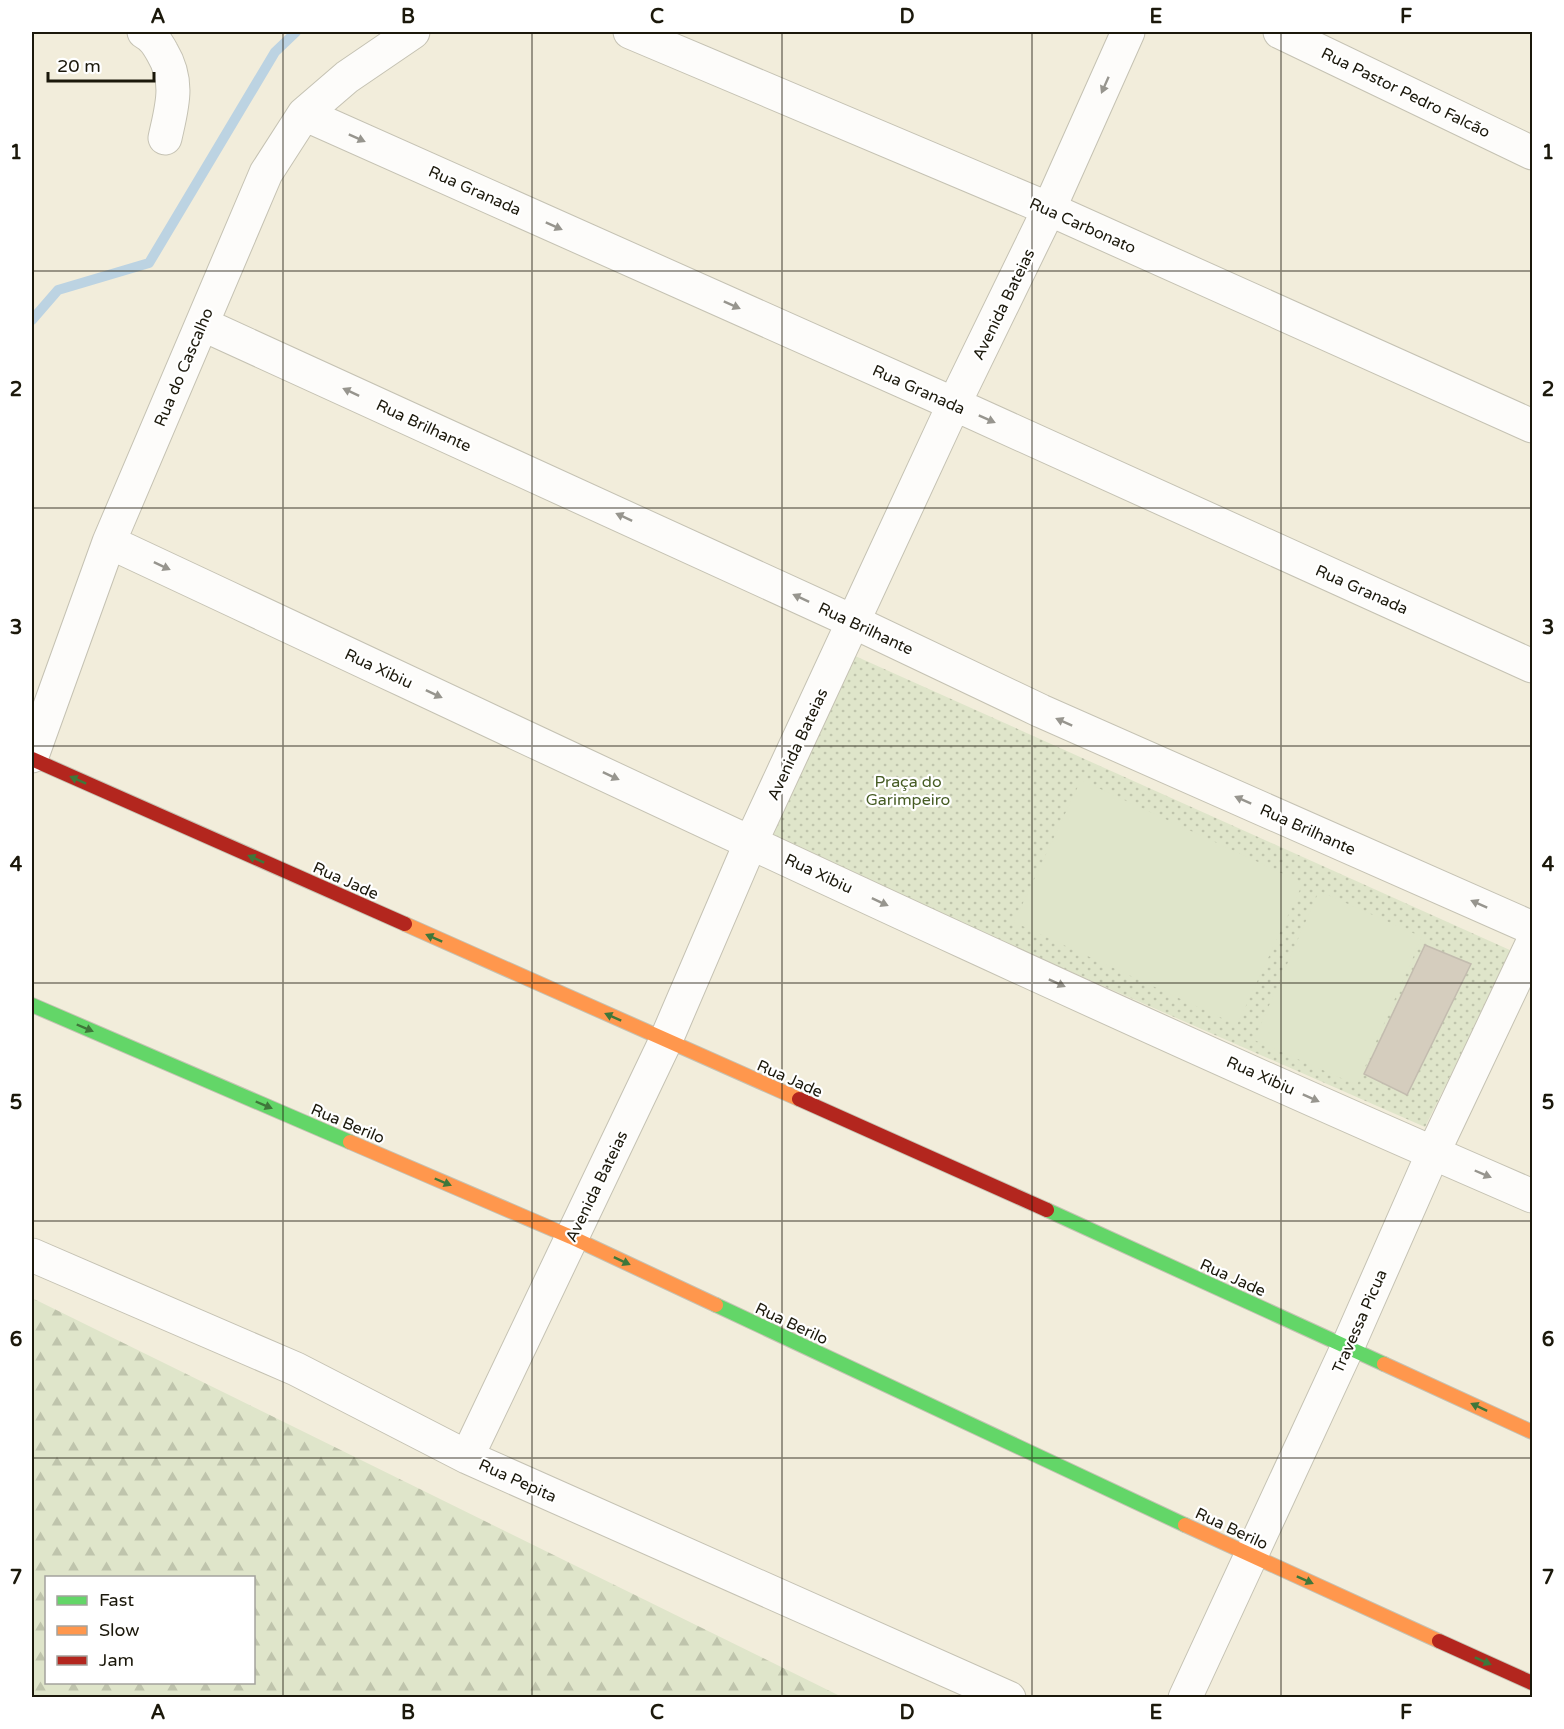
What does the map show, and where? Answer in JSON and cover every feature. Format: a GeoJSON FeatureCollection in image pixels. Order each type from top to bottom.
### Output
{"type":"FeatureCollection","features":[{"type":"Feature","properties":{"kind":"street"},"geometry":{"type":"LineString","coordinates":[[144,32],[153,38],[171,67],[174,96],[165,138]]}},
{"type":"Feature","properties":{"kind":"street","name":"Rua do Cascalho"},"geometry":{"type":"LineString","coordinates":[[32,758],[109,542],[266,173],[304,114],[347,77],[413,32]]}},
{"type":"Feature","properties":{"kind":"street","name":"Rua Carbonato"},"geometry":{"type":"LineString","coordinates":[[630,32],[1049,209],[1533,426]]}},
{"type":"Feature","properties":{"kind":"street","name":"Avenida Bateias"},"geometry":{"type":"LineString","coordinates":[[466,1456],[666,1040],[751,842],[954,404],[1049,209],[1128,32]]}},
{"type":"Feature","properties":{"kind":"street","name":"Rua Pastor Pedro Falcão"},"geometry":{"type":"LineString","coordinates":[[1280,32],[1533,153]]}},
{"type":"Feature","properties":{"kind":"street","name":"Rua Granada"},"geometry":{"type":"LineString","coordinates":[[304,114],[1533,666]]}},
{"type":"Feature","properties":{"kind":"street","name":"Rua Brilhante"},"geometry":{"type":"LineString","coordinates":[[202,324],[854,622],[1041,711],[1533,928]]}},
{"type":"Feature","properties":{"kind":"street","name":"Rua Xibiu"},"geometry":{"type":"LineString","coordinates":[[109,542],[751,842],[1433,1153],[1533,1196]]}},
{"type":"Feature","properties":{"kind":"street","name":"Rua Jade"},"geometry":{"type":"LineString","coordinates":[[32,758],[1348,1346],[1533,1432]]}},
{"type":"Feature","properties":{"kind":"street","name":"Travessa Picua"},"geometry":{"type":"LineString","coordinates":[[1185,1698],[1348,1346],[1433,1153],[1533,944]]}},
{"type":"Feature","properties":{"kind":"street","name":"Rua Berilo"},"geometry":{"type":"LineString","coordinates":[[32,1005],[571,1237],[1252,1556],[1533,1683]]}},
{"type":"Feature","properties":{"kind":"street","name":"Rua Pepita"},"geometry":{"type":"LineString","coordinates":[[32,1255],[296,1369],[466,1456],[1009,1698]]}},
{"type":"Feature","properties":{"kind":"green space","name":"Praça do Garimpeiro"},"geometry":{"type":"Polygon","coordinates":[[[853,655],[1512,951],[1425,1127],[768,839],[853,655]]]}},
{"type":"Feature","properties":{"kind":"green space"},"geometry":{"type":"Polygon","coordinates":[[[1081,780],[1303,883],[1237,1025],[1014,922],[1081,780]]]}},
{"type":"Feature","properties":{"kind":"green space"},"geometry":{"type":"Polygon","coordinates":[[[1319,891],[1422,937],[1357,1085],[1254,1040],[1319,891]]]}},
{"type":"Feature","properties":{"kind":"green space"},"geometry":{"type":"Polygon","coordinates":[[[32,1298],[842,1697],[32,1697],[32,1298]]]}},
{"type":"Feature","properties":{"kind":"building"},"geometry":{"type":"Polygon","coordinates":[[[1425,945],[1471,964],[1407,1095],[1364,1074],[1425,945]]]}},
{"type":"Feature","properties":{"kind":"waterway"},"geometry":{"type":"LineString","coordinates":[[32,320],[58,290],[149,263],[275,52],[296,32]]}},
{"type":"Feature","properties":{"kind":"traffic: fast"},"geometry":{"type":"LineString","coordinates":[[32,1005],[350,1142]]}},
{"type":"Feature","properties":{"kind":"traffic: fast"},"geometry":{"type":"LineString","coordinates":[[1047,1210],[1384,1364]]}},
{"type":"Feature","properties":{"kind":"traffic: fast"},"geometry":{"type":"LineString","coordinates":[[716,1305],[1185,1525]]}},
{"type":"Feature","properties":{"kind":"traffic: slow"},"geometry":{"type":"LineString","coordinates":[[405,924],[799,1099]]}},
{"type":"Feature","properties":{"kind":"traffic: slow"},"geometry":{"type":"LineString","coordinates":[[350,1142],[571,1237],[716,1305]]}},
{"type":"Feature","properties":{"kind":"traffic: slow"},"geometry":{"type":"LineString","coordinates":[[1384,1364],[1532,1432]]}},
{"type":"Feature","properties":{"kind":"traffic: slow"},"geometry":{"type":"LineString","coordinates":[[1185,1525],[1439,1641]]}},
{"type":"Feature","properties":{"kind":"traffic: jam"},"geometry":{"type":"LineString","coordinates":[[32,759],[405,924]]}},
{"type":"Feature","properties":{"kind":"traffic: jam"},"geometry":{"type":"LineString","coordinates":[[799,1099],[1047,1210]]}},
{"type":"Feature","properties":{"kind":"traffic: jam"},"geometry":{"type":"LineString","coordinates":[[1439,1641],[1532,1683]]}}]}
